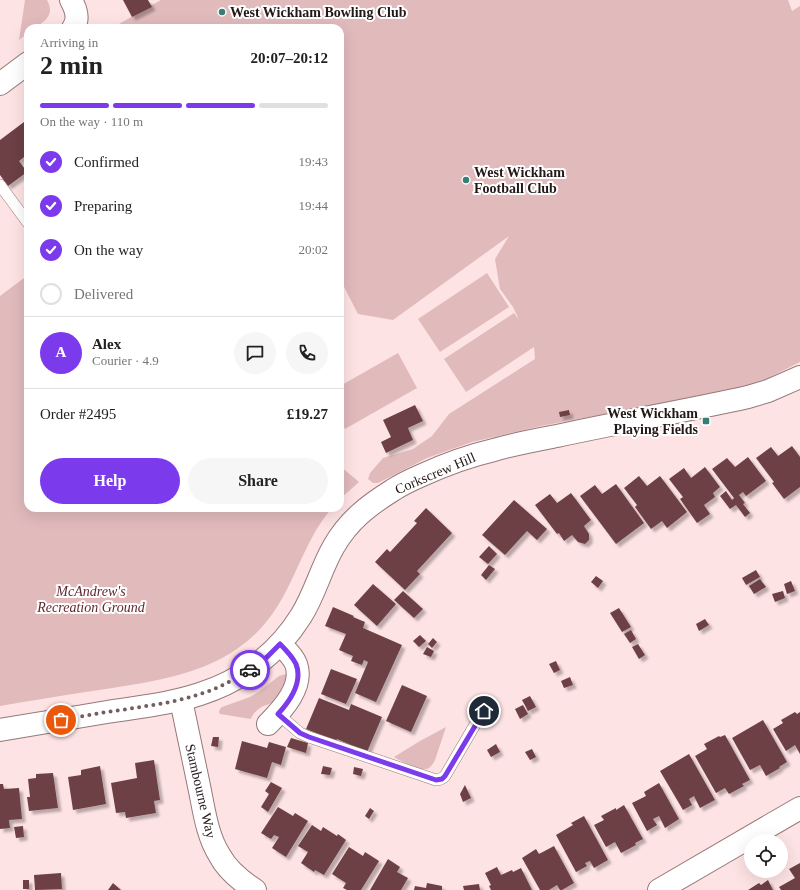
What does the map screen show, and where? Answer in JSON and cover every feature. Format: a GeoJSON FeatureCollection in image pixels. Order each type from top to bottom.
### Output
{"type":"FeatureCollection","features":[{"type":"Feature","properties":{"kind":"street"},"geometry":{"type":"LineString","coordinates":[[71,0],[76,11],[77,18],[76,24]]}},
{"type":"Feature","properties":{"kind":"street"},"geometry":{"type":"LineString","coordinates":[[0,84],[24,66]]}},
{"type":"Feature","properties":{"kind":"street","name":"Corkscrew Hill"},"geometry":{"type":"LineString","coordinates":[[0,730],[181,700],[208,691],[236,678],[267,657],[290,632],[311,598],[334,546],[358,515],[395,488],[452,462],[495,449],[748,397],[768,391],[800,377]]}},
{"type":"Feature","properties":{"kind":"street"},"geometry":{"type":"LineString","coordinates":[[273,719],[286,704],[294,691],[298,676],[293,659],[280,644]]}},
{"type":"Feature","properties":{"kind":"street","name":"Stambourne Way"},"geometry":{"type":"LineString","coordinates":[[181,700],[204,809],[213,843],[227,867],[236,877],[255,890]]}},
{"type":"Feature","properties":{"kind":"street"},"geometry":{"type":"LineString","coordinates":[[659,890],[800,808]]}},
{"type":"Feature","properties":{"kind":"lane"},"geometry":{"type":"LineString","coordinates":[[0,185],[24,218]]}},
{"type":"Feature","properties":{"kind":"lane"},"geometry":{"type":"LineString","coordinates":[[273,719],[309,737],[439,780],[445,776],[484,711]]}},
{"type":"Feature","properties":{"kind":"green space"},"geometry":{"type":"Polygon","coordinates":[[[25,0],[47,0],[50,6],[50,12],[46,20],[40,24],[24,24],[24,36],[19,40],[25,0]]]}},
{"type":"Feature","properties":{"kind":"green space"},"geometry":{"type":"Polygon","coordinates":[[[161,0],[788,0],[792,11],[800,6],[800,362],[758,383],[713,398],[637,408],[541,426],[472,442],[427,458],[378,483],[373,483],[368,479],[370,473],[383,458],[413,449],[432,436],[449,414],[535,359],[534,347],[466,392],[444,359],[514,313],[519,320],[513,307],[500,289],[495,259],[509,236],[393,320],[358,314],[344,287],[344,24],[119,24],[161,0]]]}},
{"type":"Feature","properties":{"kind":"green space"},"geometry":{"type":"Polygon","coordinates":[[[487,273],[509,307],[440,352],[418,319],[487,273]]]}},
{"type":"Feature","properties":{"kind":"green space","name":"McAndrew's Recreation Ground"},"geometry":{"type":"Polygon","coordinates":[[[24,278],[24,512],[329,512],[315,533],[273,613],[256,633],[238,649],[217,661],[195,670],[171,677],[0,706],[0,296],[24,278]]]}},
{"type":"Feature","properties":{"kind":"green space"},"geometry":{"type":"Polygon","coordinates":[[[398,353],[417,388],[345,429],[344,384],[398,353]]]}},
{"type":"Feature","properties":{"kind":"green space"},"geometry":{"type":"Polygon","coordinates":[[[344,469],[359,482],[344,495],[344,469]]]}},
{"type":"Feature","properties":{"kind":"green space"},"geometry":{"type":"Polygon","coordinates":[[[289,673],[285,684],[274,701],[255,712],[251,719],[220,714],[219,712],[222,707],[250,697],[279,676],[289,673]]]}},
{"type":"Feature","properties":{"kind":"green space"},"geometry":{"type":"Polygon","coordinates":[[[446,727],[435,760],[429,768],[423,769],[414,767],[394,757],[420,741],[446,727]]]}},
{"type":"Feature","properties":{"kind":"building"},"geometry":{"type":"Polygon","coordinates":[[[123,0],[148,0],[152,7],[132,17],[123,0]]]}},
{"type":"Feature","properties":{"kind":"building"},"geometry":{"type":"Polygon","coordinates":[[[24,122],[24,157],[19,161],[24,168],[24,174],[8,186],[0,175],[0,140],[24,122]]]}},
{"type":"Feature","properties":{"kind":"building"},"geometry":{"type":"Polygon","coordinates":[[[415,405],[423,421],[408,428],[413,440],[386,453],[381,442],[391,437],[383,420],[415,405]]]}},
{"type":"Feature","properties":{"kind":"building"},"geometry":{"type":"Polygon","coordinates":[[[569,410],[570,415],[560,417],[559,412],[569,410]]]}},
{"type":"Feature","properties":{"kind":"building"},"geometry":{"type":"Polygon","coordinates":[[[792,446],[800,457],[800,487],[784,499],[772,483],[774,482],[756,458],[771,447],[778,456],[792,446]]]}},
{"type":"Feature","properties":{"kind":"building"},"geometry":{"type":"Polygon","coordinates":[[[748,457],[766,481],[746,496],[743,492],[739,495],[745,503],[743,504],[750,513],[745,517],[736,505],[730,509],[720,496],[726,491],[732,500],[734,498],[712,469],[727,458],[735,467],[748,457]]]}},
{"type":"Feature","properties":{"kind":"building"},"geometry":{"type":"Polygon","coordinates":[[[705,467],[720,487],[713,493],[715,497],[704,505],[710,514],[697,523],[680,499],[683,497],[669,479],[684,468],[691,478],[705,467]]]}},
{"type":"Feature","properties":{"kind":"building"},"geometry":{"type":"Polygon","coordinates":[[[639,476],[647,486],[660,476],[687,512],[667,528],[662,521],[651,529],[635,507],[637,505],[624,488],[639,476]]]}},
{"type":"Feature","properties":{"kind":"building"},"geometry":{"type":"Polygon","coordinates":[[[616,484],[644,523],[616,544],[580,496],[595,485],[602,494],[616,484]]]}},
{"type":"Feature","properties":{"kind":"building"},"geometry":{"type":"Polygon","coordinates":[[[571,493],[591,520],[584,526],[589,534],[589,540],[585,544],[578,542],[572,535],[564,541],[535,505],[550,494],[557,503],[571,493]]]}},
{"type":"Feature","properties":{"kind":"building"},"geometry":{"type":"Polygon","coordinates":[[[514,500],[547,529],[537,540],[527,531],[505,555],[482,535],[514,500]]]}},
{"type":"Feature","properties":{"kind":"building"},"geometry":{"type":"Polygon","coordinates":[[[426,508],[452,533],[417,571],[420,574],[405,590],[375,562],[387,549],[390,552],[417,523],[414,521],[426,508]]]}},
{"type":"Feature","properties":{"kind":"building"},"geometry":{"type":"Polygon","coordinates":[[[489,546],[497,554],[488,564],[479,557],[489,546]]]}},
{"type":"Feature","properties":{"kind":"building"},"geometry":{"type":"Polygon","coordinates":[[[489,565],[495,569],[486,580],[481,575],[489,565]]]}},
{"type":"Feature","properties":{"kind":"building"},"geometry":{"type":"Polygon","coordinates":[[[756,570],[760,577],[746,585],[742,578],[756,570]]]}},
{"type":"Feature","properties":{"kind":"building"},"geometry":{"type":"Polygon","coordinates":[[[596,576],[603,581],[598,588],[591,582],[596,576]]]}},
{"type":"Feature","properties":{"kind":"building"},"geometry":{"type":"Polygon","coordinates":[[[760,579],[766,587],[754,594],[749,586],[760,579]]]}},
{"type":"Feature","properties":{"kind":"building"},"geometry":{"type":"Polygon","coordinates":[[[791,581],[795,591],[787,594],[784,584],[791,581]]]}},
{"type":"Feature","properties":{"kind":"building"},"geometry":{"type":"Polygon","coordinates":[[[373,584],[396,604],[377,626],[354,605],[373,584]]]}},
{"type":"Feature","properties":{"kind":"building"},"geometry":{"type":"Polygon","coordinates":[[[403,591],[423,609],[414,618],[394,600],[403,591]]]}},
{"type":"Feature","properties":{"kind":"building"},"geometry":{"type":"Polygon","coordinates":[[[783,591],[785,598],[775,602],[772,594],[783,591]]]}},
{"type":"Feature","properties":{"kind":"building"},"geometry":{"type":"Polygon","coordinates":[[[333,607],[365,622],[363,628],[402,645],[376,702],[355,693],[368,662],[364,660],[362,665],[351,661],[353,656],[339,650],[346,634],[325,626],[333,607]]]}},
{"type":"Feature","properties":{"kind":"building"},"geometry":{"type":"Polygon","coordinates":[[[619,608],[631,627],[622,632],[610,613],[619,608]]]}},
{"type":"Feature","properties":{"kind":"building"},"geometry":{"type":"Polygon","coordinates":[[[705,619],[709,625],[699,631],[696,624],[705,619]]]}},
{"type":"Feature","properties":{"kind":"building"},"geometry":{"type":"Polygon","coordinates":[[[631,630],[636,639],[630,643],[624,634],[631,630]]]}},
{"type":"Feature","properties":{"kind":"building"},"geometry":{"type":"Polygon","coordinates":[[[420,635],[426,641],[419,647],[413,641],[420,635]]]}},
{"type":"Feature","properties":{"kind":"building"},"geometry":{"type":"Polygon","coordinates":[[[433,638],[437,642],[432,648],[428,644],[433,638]]]}},
{"type":"Feature","properties":{"kind":"building"},"geometry":{"type":"Polygon","coordinates":[[[638,644],[645,655],[639,659],[632,647],[638,644]]]}},
{"type":"Feature","properties":{"kind":"building"},"geometry":{"type":"Polygon","coordinates":[[[427,647],[434,651],[431,657],[423,654],[427,647]]]}},
{"type":"Feature","properties":{"kind":"building"},"geometry":{"type":"Polygon","coordinates":[[[556,661],[560,670],[554,673],[549,664],[556,661]]]}},
{"type":"Feature","properties":{"kind":"building"},"geometry":{"type":"Polygon","coordinates":[[[331,669],[357,679],[346,704],[321,694],[331,669]]]}},
{"type":"Feature","properties":{"kind":"building"},"geometry":{"type":"Polygon","coordinates":[[[570,677],[573,685],[564,688],[561,681],[570,677]]]}},
{"type":"Feature","properties":{"kind":"building"},"geometry":{"type":"Polygon","coordinates":[[[402,685],[427,696],[411,732],[386,721],[402,685]]]}},
{"type":"Feature","properties":{"kind":"building"},"geometry":{"type":"Polygon","coordinates":[[[530,696],[536,707],[528,711],[522,700],[530,696]]]}},
{"type":"Feature","properties":{"kind":"building"},"geometry":{"type":"Polygon","coordinates":[[[319,698],[349,710],[351,704],[382,717],[367,752],[337,739],[336,741],[306,729],[319,698]]]}},
{"type":"Feature","properties":{"kind":"building"},"geometry":{"type":"Polygon","coordinates":[[[523,705],[528,714],[520,719],[515,709],[523,705]]]}},
{"type":"Feature","properties":{"kind":"building"},"geometry":{"type":"Polygon","coordinates":[[[795,712],[797,714],[800,712],[800,754],[795,745],[786,751],[773,729],[783,723],[781,720],[795,712]]]}},
{"type":"Feature","properties":{"kind":"building"},"geometry":{"type":"Polygon","coordinates":[[[763,720],[787,762],[766,776],[760,765],[750,770],[732,738],[763,720]]]}},
{"type":"Feature","properties":{"kind":"building"},"geometry":{"type":"Polygon","coordinates":[[[725,735],[750,780],[742,784],[744,786],[729,794],[725,788],[716,793],[695,756],[707,749],[704,744],[719,736],[725,735]]]}},
{"type":"Feature","properties":{"kind":"building"},"geometry":{"type":"Polygon","coordinates":[[[213,737],[219,737],[218,747],[211,746],[213,737]]]}},
{"type":"Feature","properties":{"kind":"building"},"geometry":{"type":"Polygon","coordinates":[[[291,738],[308,743],[306,753],[287,747],[291,738]]]}},
{"type":"Feature","properties":{"kind":"building"},"geometry":{"type":"Polygon","coordinates":[[[242,741],[267,748],[269,742],[286,747],[281,765],[272,762],[267,778],[235,769],[242,741]]]}},
{"type":"Feature","properties":{"kind":"building"},"geometry":{"type":"Polygon","coordinates":[[[496,744],[500,752],[491,757],[487,750],[496,744]]]}},
{"type":"Feature","properties":{"kind":"building"},"geometry":{"type":"Polygon","coordinates":[[[532,749],[536,757],[530,760],[525,752],[532,749]]]}},
{"type":"Feature","properties":{"kind":"building"},"geometry":{"type":"Polygon","coordinates":[[[689,754],[715,800],[700,808],[694,796],[689,799],[692,805],[683,810],[660,771],[689,754]]]}},
{"type":"Feature","properties":{"kind":"building"},"geometry":{"type":"Polygon","coordinates":[[[154,760],[160,800],[154,801],[156,813],[126,818],[125,812],[116,813],[111,783],[137,778],[135,763],[154,760]]]}},
{"type":"Feature","properties":{"kind":"building"},"geometry":{"type":"Polygon","coordinates":[[[100,766],[106,804],[73,810],[68,777],[81,775],[81,770],[100,766]]]}},
{"type":"Feature","properties":{"kind":"building"},"geometry":{"type":"Polygon","coordinates":[[[323,766],[332,768],[330,775],[321,774],[323,766]]]}},
{"type":"Feature","properties":{"kind":"building"},"geometry":{"type":"Polygon","coordinates":[[[354,767],[363,769],[361,776],[353,774],[354,767]]]}},
{"type":"Feature","properties":{"kind":"building"},"geometry":{"type":"Polygon","coordinates":[[[53,773],[58,808],[29,811],[27,797],[30,797],[28,779],[36,778],[36,774],[53,773]]]}},
{"type":"Feature","properties":{"kind":"building"},"geometry":{"type":"Polygon","coordinates":[[[271,782],[282,788],[268,812],[261,807],[269,794],[265,791],[271,782]]]}},
{"type":"Feature","properties":{"kind":"building"},"geometry":{"type":"Polygon","coordinates":[[[659,783],[679,819],[665,828],[659,816],[653,819],[657,825],[647,831],[632,803],[646,796],[644,792],[659,783]]]}},
{"type":"Feature","properties":{"kind":"building"},"geometry":{"type":"Polygon","coordinates":[[[0,784],[3,784],[4,789],[19,788],[22,819],[9,820],[10,828],[0,829],[0,784]]]}},
{"type":"Feature","properties":{"kind":"building"},"geometry":{"type":"Polygon","coordinates":[[[465,785],[471,798],[463,802],[460,794],[465,785]]]}},
{"type":"Feature","properties":{"kind":"building"},"geometry":{"type":"Polygon","coordinates":[[[624,805],[643,839],[635,843],[636,845],[621,853],[615,842],[606,847],[594,825],[604,820],[601,816],[624,805]]]}},
{"type":"Feature","properties":{"kind":"building"},"geometry":{"type":"Polygon","coordinates":[[[278,807],[293,816],[295,813],[308,821],[286,857],[272,848],[279,837],[274,835],[271,839],[261,833],[278,807]]]}},
{"type":"Feature","properties":{"kind":"building"},"geometry":{"type":"Polygon","coordinates":[[[370,808],[374,811],[369,819],[365,816],[370,808]]]}},
{"type":"Feature","properties":{"kind":"building"},"geometry":{"type":"Polygon","coordinates":[[[584,816],[608,860],[594,868],[590,861],[585,863],[587,866],[576,872],[556,835],[573,825],[571,823],[584,816]]]}},
{"type":"Feature","properties":{"kind":"building"},"geometry":{"type":"Polygon","coordinates":[[[312,825],[321,831],[323,827],[337,836],[338,834],[346,840],[324,875],[315,870],[314,872],[301,863],[308,852],[298,846],[312,825]]]}},
{"type":"Feature","properties":{"kind":"building"},"geometry":{"type":"Polygon","coordinates":[[[23,826],[24,837],[16,838],[14,827],[23,826]]]}},
{"type":"Feature","properties":{"kind":"building"},"geometry":{"type":"Polygon","coordinates":[[[554,846],[574,883],[562,890],[560,890],[557,885],[549,890],[540,890],[522,858],[536,849],[539,854],[554,846]]]}},
{"type":"Feature","properties":{"kind":"building"},"geometry":{"type":"Polygon","coordinates":[[[349,847],[363,856],[365,852],[379,861],[361,890],[347,890],[343,888],[346,883],[332,874],[349,847]]]}},
{"type":"Feature","properties":{"kind":"building"},"geometry":{"type":"Polygon","coordinates":[[[388,859],[400,867],[397,872],[408,878],[401,890],[370,890],[388,859]]]}},
{"type":"Feature","properties":{"kind":"building"},"geometry":{"type":"Polygon","coordinates":[[[800,863],[800,890],[781,890],[779,887],[795,878],[789,869],[800,863]]]}},
{"type":"Feature","properties":{"kind":"building"},"geometry":{"type":"Polygon","coordinates":[[[497,867],[501,875],[521,868],[532,890],[491,890],[489,886],[491,885],[485,873],[497,867]]]}},
{"type":"Feature","properties":{"kind":"building"},"geometry":{"type":"Polygon","coordinates":[[[61,873],[62,889],[35,890],[34,875],[61,873]]]}},
{"type":"Feature","properties":{"kind":"building"},"geometry":{"type":"Polygon","coordinates":[[[23,880],[29,880],[29,889],[23,889],[23,880]]]}},
{"type":"Feature","properties":{"kind":"building"},"geometry":{"type":"Polygon","coordinates":[[[768,880],[773,890],[748,890],[759,883],[761,885],[768,880]]]}},
{"type":"Feature","properties":{"kind":"building"},"geometry":{"type":"Polygon","coordinates":[[[113,883],[121,890],[108,890],[113,883]]]}},
{"type":"Feature","properties":{"kind":"building"},"geometry":{"type":"Polygon","coordinates":[[[427,883],[442,886],[442,890],[414,890],[415,886],[426,888],[427,883]]]}},
{"type":"Feature","properties":{"kind":"building"},"geometry":{"type":"Polygon","coordinates":[[[479,884],[480,890],[464,890],[463,886],[479,884]]]}},
{"type":"Feature","properties":{"kind":"way so far"},"geometry":{"type":"LineString","coordinates":[[61,720],[181,700],[216,688],[250,670]]}},
{"type":"Feature","properties":{"kind":"place","name":"West Wickham Bowling Club"},"geometry":{"type":"Point","coordinates":[222,12]}},
{"type":"Feature","properties":{"kind":"place","name":"West Wickham Football Club"},"geometry":{"type":"Point","coordinates":[466,180]}},
{"type":"Feature","properties":{"kind":"place","name":"West Wickham Playing Fields"},"geometry":{"type":"Point","coordinates":[706,421]}},
{"type":"Feature","properties":{"kind":"route"},"geometry":{"type":"LineString","coordinates":[[250,670],[267,657],[280,644],[296,664],[298,676],[294,691],[278,714],[293,728],[309,737],[436,780],[442,779],[445,776],[484,711]]}}]}
